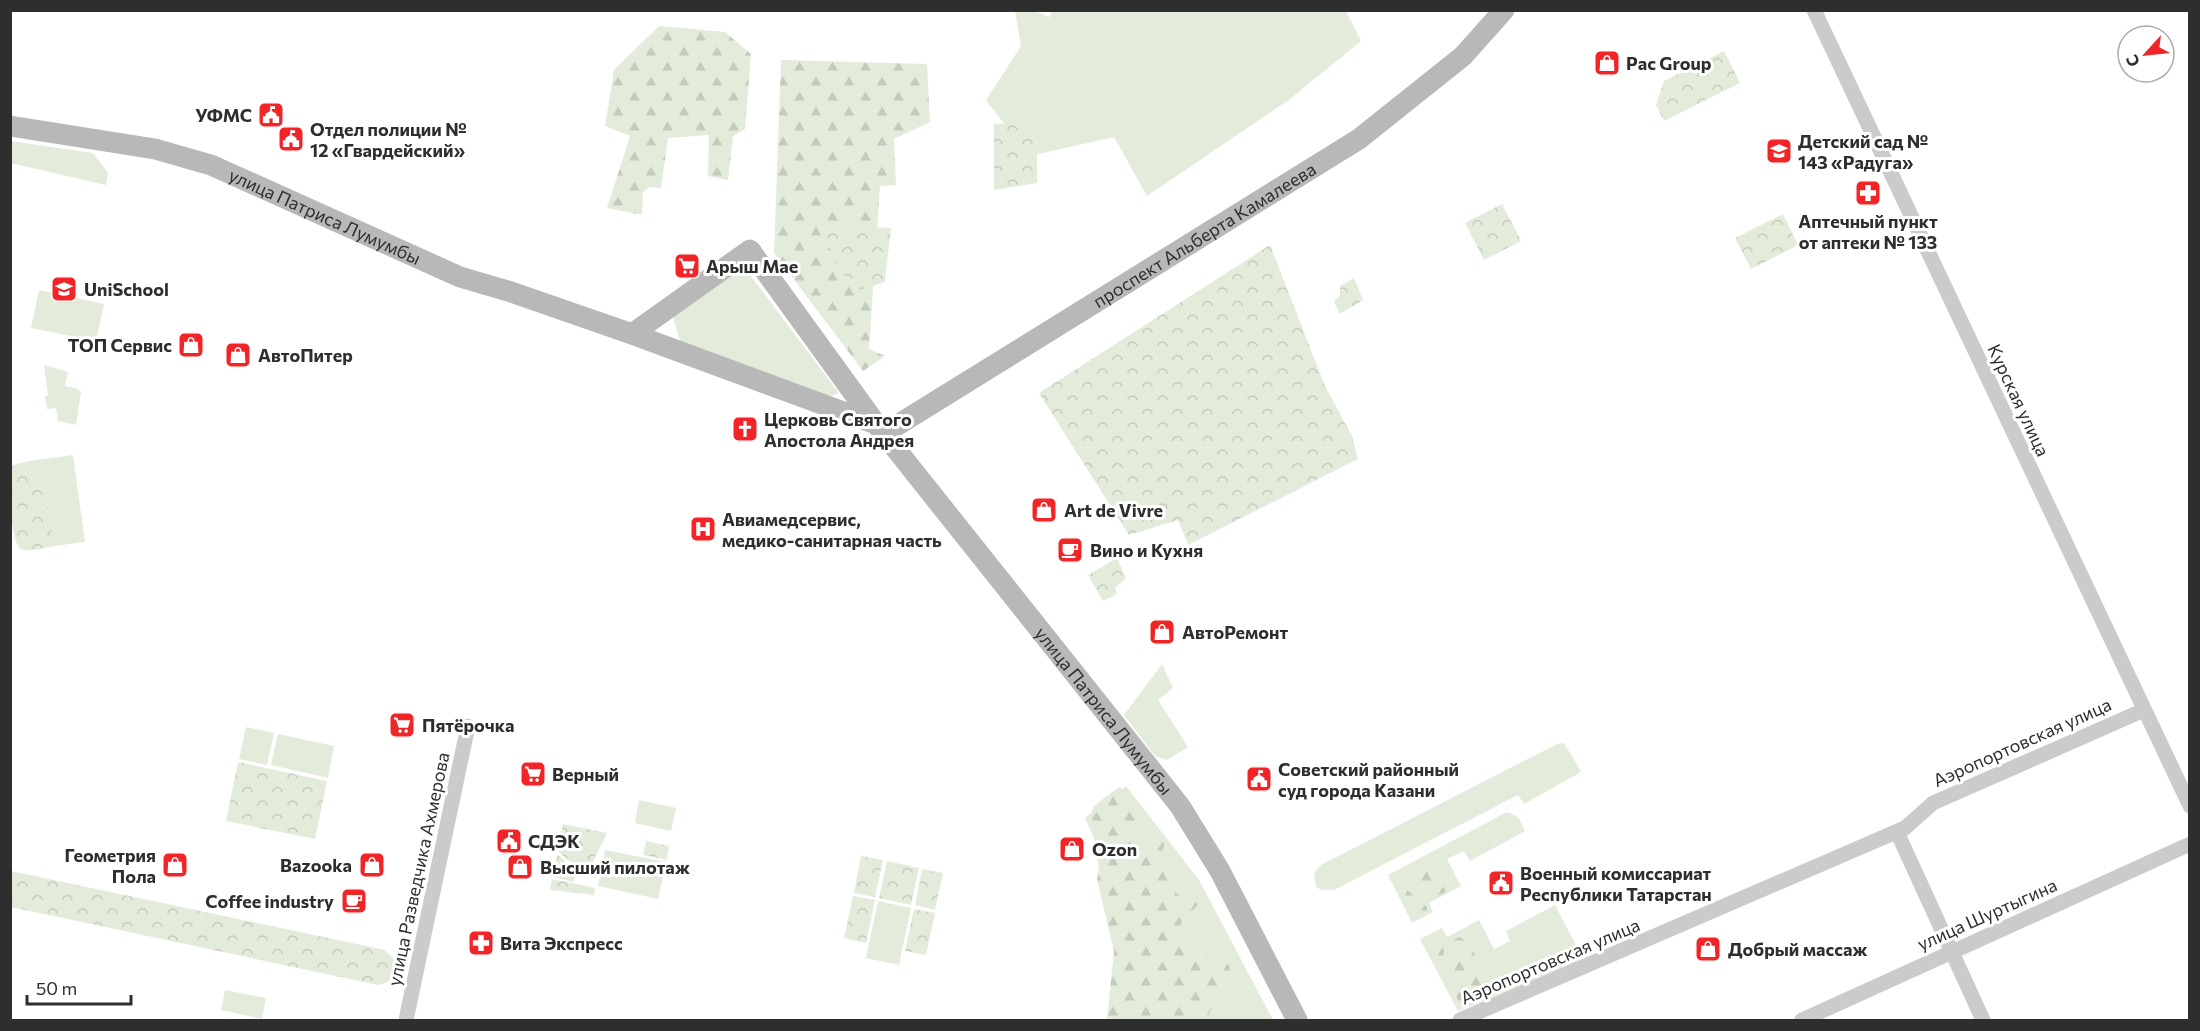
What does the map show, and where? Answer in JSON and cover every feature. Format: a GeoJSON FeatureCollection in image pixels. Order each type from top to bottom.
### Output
{"type":"FeatureCollection","features":[{"type":"Feature","properties":{"kind":"main road","name":"проспект Альберта Камалеева"},"geometry":{"type":"LineString","coordinates":[[880,429],[1359,139],[1463,56],[1504,10]]}},
{"type":"Feature","properties":{"kind":"main road","name":"улица Патриса Лумумбы"},"geometry":{"type":"LineString","coordinates":[[10,126],[155,149],[211,165],[460,277],[508,291],[674,349],[880,429]]}},
{"type":"Feature","properties":{"kind":"main road","name":"улица Патриса Лумумбы"},"geometry":{"type":"LineString","coordinates":[[632,334],[750,250],[880,429],[1180,806],[1220,871],[1296,1020]]}},
{"type":"Feature","properties":{"kind":"main road"},"geometry":{"type":"LineString","coordinates":[[671,306],[667,325],[674,349]]}},
{"type":"Feature","properties":{"kind":"street","name":"Курская улица"},"geometry":{"type":"LineString","coordinates":[[1814,10],[2190,806]]}},
{"type":"Feature","properties":{"kind":"street","name":"Аэропортовская улица"},"geometry":{"type":"LineString","coordinates":[[1460,1020],[1897,832],[1910,825],[1933,803],[2144,710]]}},
{"type":"Feature","properties":{"kind":"street","name":"улица Разведчика Ахмерова"},"geometry":{"type":"LineString","coordinates":[[406,1020],[468,726]]}},
{"type":"Feature","properties":{"kind":"street"},"geometry":{"type":"LineString","coordinates":[[1897,832],[1983,1020]]}},
{"type":"Feature","properties":{"kind":"street","name":"улица Шуртыгина"},"geometry":{"type":"LineString","coordinates":[[1802,1020],[2190,844]]}},
{"type":"Feature","properties":{"kind":"green space"},"geometry":{"type":"Polygon","coordinates":[[[1052,10],[1346,11],[1361,41],[1290,99],[1147,196],[1114,137],[1029,156],[986,100],[1021,46],[1015,11],[1033,11],[1050,17],[1052,10]]]}},
{"type":"Feature","properties":{"kind":"green space"},"geometry":{"type":"Polygon","coordinates":[[[659,26],[725,32],[751,54],[745,129],[733,136],[728,180],[708,176],[709,135],[668,138],[661,188],[649,187],[643,192],[642,215],[607,208],[630,136],[605,126],[614,70],[659,26]]]}},
{"type":"Feature","properties":{"kind":"green space"},"geometry":{"type":"Polygon","coordinates":[[[1724,51],[1740,83],[1664,121],[1656,105],[1664,81],[1724,51]]]}},
{"type":"Feature","properties":{"kind":"green space"},"geometry":{"type":"Polygon","coordinates":[[[781,60],[927,64],[930,122],[894,139],[896,185],[880,186],[869,349],[885,356],[863,371],[774,253],[781,60]]]}},
{"type":"Feature","properties":{"kind":"green space"},"geometry":{"type":"Polygon","coordinates":[[[1037,123],[1037,183],[994,190],[994,124],[1037,123]]]}},
{"type":"Feature","properties":{"kind":"green space"},"geometry":{"type":"Polygon","coordinates":[[[11,141],[93,153],[108,173],[106,185],[11,163],[11,141]]]}},
{"type":"Feature","properties":{"kind":"green space"},"geometry":{"type":"Polygon","coordinates":[[[1502,204],[1521,241],[1484,260],[1465,223],[1502,204]]]}},
{"type":"Feature","properties":{"kind":"green space"},"geometry":{"type":"Polygon","coordinates":[[[1783,214],[1798,245],[1751,269],[1735,238],[1783,214]]]}},
{"type":"Feature","properties":{"kind":"green space"},"geometry":{"type":"Polygon","coordinates":[[[824,225],[891,228],[885,282],[860,290],[853,285],[836,262],[824,225]]]}},
{"type":"Feature","properties":{"kind":"green space"},"geometry":{"type":"Polygon","coordinates":[[[1270,245],[1325,386],[1352,436],[1358,459],[1188,545],[1178,520],[1129,535],[1039,393],[1270,245]]]}},
{"type":"Feature","properties":{"kind":"green space"},"geometry":{"type":"Polygon","coordinates":[[[739,270],[750,275],[839,393],[829,397],[680,342],[672,313],[739,270]]]}},
{"type":"Feature","properties":{"kind":"green space"},"geometry":{"type":"Polygon","coordinates":[[[1354,278],[1363,300],[1340,314],[1334,302],[1340,295],[1340,286],[1354,278]]]}},
{"type":"Feature","properties":{"kind":"green space"},"geometry":{"type":"Polygon","coordinates":[[[39,290],[104,304],[96,341],[31,328],[39,290]]]}},
{"type":"Feature","properties":{"kind":"green space"},"geometry":{"type":"Polygon","coordinates":[[[44,365],[68,372],[65,386],[81,392],[76,425],[58,421],[56,408],[47,409],[45,396],[48,395],[44,365]]]}},
{"type":"Feature","properties":{"kind":"green space"},"geometry":{"type":"Polygon","coordinates":[[[73,455],[85,542],[54,546],[45,489],[33,490],[29,461],[73,455]]]}},
{"type":"Feature","properties":{"kind":"green space"},"geometry":{"type":"Polygon","coordinates":[[[29,461],[33,490],[45,488],[54,546],[28,550],[21,549],[14,535],[10,466],[29,461]]]}},
{"type":"Feature","properties":{"kind":"green space"},"geometry":{"type":"Polygon","coordinates":[[[1117,558],[1126,578],[1115,588],[1117,594],[1103,601],[1088,575],[1117,558]]]}},
{"type":"Feature","properties":{"kind":"green space"},"geometry":{"type":"Polygon","coordinates":[[[1162,664],[1173,688],[1158,700],[1188,747],[1167,760],[1155,756],[1124,715],[1162,664]]]}},
{"type":"Feature","properties":{"kind":"green space"},"geometry":{"type":"Polygon","coordinates":[[[246,727],[274,733],[267,765],[239,759],[246,727]]]}},
{"type":"Feature","properties":{"kind":"green space"},"geometry":{"type":"Polygon","coordinates":[[[278,734],[334,746],[328,778],[271,765],[278,734]]]}},
{"type":"Feature","properties":{"kind":"green space"},"geometry":{"type":"Polygon","coordinates":[[[1564,743],[1581,772],[1524,804],[1518,795],[1334,890],[1322,890],[1316,887],[1314,873],[1321,865],[1557,744],[1564,743]]]}},
{"type":"Feature","properties":{"kind":"green space"},"geometry":{"type":"Polygon","coordinates":[[[238,762],[327,781],[315,839],[226,821],[238,762]]]}},
{"type":"Feature","properties":{"kind":"green space"},"geometry":{"type":"Polygon","coordinates":[[[1126,786],[1199,880],[1273,1020],[1136,1020],[1126,910],[1085,818],[1126,786]]]}},
{"type":"Feature","properties":{"kind":"green space"},"geometry":{"type":"Polygon","coordinates":[[[1119,787],[1126,791],[1147,819],[1139,830],[1141,838],[1155,834],[1164,842],[1164,847],[1155,861],[1161,865],[1172,862],[1182,874],[1175,892],[1182,897],[1194,894],[1200,899],[1197,906],[1182,920],[1179,935],[1184,943],[1229,965],[1232,980],[1228,991],[1217,998],[1206,1020],[1107,1020],[1114,951],[1097,880],[1099,865],[1093,849],[1095,835],[1091,813],[1095,805],[1119,787]]]}},
{"type":"Feature","properties":{"kind":"green space"},"geometry":{"type":"Polygon","coordinates":[[[639,800],[676,808],[671,831],[635,823],[639,800]]]}},
{"type":"Feature","properties":{"kind":"green space"},"geometry":{"type":"Polygon","coordinates":[[[1507,812],[1518,817],[1525,831],[1470,861],[1464,851],[1447,859],[1461,886],[1429,903],[1433,912],[1412,923],[1388,875],[1507,812]]]}},
{"type":"Feature","properties":{"kind":"green space"},"geometry":{"type":"Polygon","coordinates":[[[563,824],[607,833],[586,876],[558,851],[563,824]]]}},
{"type":"Feature","properties":{"kind":"green space"},"geometry":{"type":"Polygon","coordinates":[[[646,841],[669,846],[667,860],[643,855],[646,841]]]}},
{"type":"Feature","properties":{"kind":"green space"},"geometry":{"type":"Polygon","coordinates":[[[605,850],[666,862],[658,899],[598,886],[605,850]]]}},
{"type":"Feature","properties":{"kind":"green space"},"geometry":{"type":"Polygon","coordinates":[[[557,854],[576,871],[574,882],[552,877],[557,854]]]}},
{"type":"Feature","properties":{"kind":"green space"},"geometry":{"type":"Polygon","coordinates":[[[861,856],[883,860],[875,897],[854,893],[861,856]]]}},
{"type":"Feature","properties":{"kind":"green space"},"geometry":{"type":"Polygon","coordinates":[[[887,861],[919,868],[911,905],[879,898],[887,861]]]}},
{"type":"Feature","properties":{"kind":"green space"},"geometry":{"type":"Polygon","coordinates":[[[1431,862],[1446,889],[1444,893],[1436,896],[1398,877],[1396,872],[1431,862]]]}},
{"type":"Feature","properties":{"kind":"green space"},"geometry":{"type":"Polygon","coordinates":[[[922,869],[943,873],[935,910],[915,905],[922,869]]]}},
{"type":"Feature","properties":{"kind":"green space"},"geometry":{"type":"Polygon","coordinates":[[[11,871],[385,950],[395,960],[394,974],[390,980],[378,985],[11,907],[11,871]]]}},
{"type":"Feature","properties":{"kind":"green space"},"geometry":{"type":"Polygon","coordinates":[[[552,879],[595,888],[594,895],[550,890],[552,879]]]}},
{"type":"Feature","properties":{"kind":"green space"},"geometry":{"type":"Polygon","coordinates":[[[1406,889],[1427,907],[1427,911],[1414,918],[1403,894],[1403,890],[1406,889]]]}},
{"type":"Feature","properties":{"kind":"green space"},"geometry":{"type":"Polygon","coordinates":[[[853,896],[875,900],[866,943],[844,938],[853,896]]]}},
{"type":"Feature","properties":{"kind":"green space"},"geometry":{"type":"Polygon","coordinates":[[[878,901],[911,908],[899,965],[866,958],[878,901]]]}},
{"type":"Feature","properties":{"kind":"green space"},"geometry":{"type":"Polygon","coordinates":[[[1555,905],[1581,955],[1577,964],[1458,1011],[1420,939],[1442,928],[1447,937],[1479,920],[1494,949],[1510,941],[1506,931],[1555,905]]]}},
{"type":"Feature","properties":{"kind":"green space"},"geometry":{"type":"Polygon","coordinates":[[[914,909],[935,913],[926,955],[905,951],[914,909]]]}},
{"type":"Feature","properties":{"kind":"green space"},"geometry":{"type":"Polygon","coordinates":[[[1459,937],[1468,942],[1493,990],[1493,995],[1461,1005],[1448,982],[1454,940],[1459,937]]]}},
{"type":"Feature","properties":{"kind":"green space"},"geometry":{"type":"Polygon","coordinates":[[[1434,939],[1441,943],[1444,950],[1441,971],[1430,943],[1434,939]]]}},
{"type":"Feature","properties":{"kind":"green space"},"geometry":{"type":"Polygon","coordinates":[[[225,990],[266,998],[262,1019],[221,1010],[225,990]]]}},
{"type":"Feature","properties":{"kind":"green space"},"geometry":{"type":"Polygon","coordinates":[[[1264,1008],[1270,1020],[1248,1020],[1251,1010],[1264,1008]]]}},
{"type":"Feature","properties":{"kind":"place","name":"Pac Group"},"geometry":{"type":"Point","coordinates":[1607,63]}},
{"type":"Feature","properties":{"kind":"place","name":"УФМС"},"geometry":{"type":"Point","coordinates":[271,115]}},
{"type":"Feature","properties":{"kind":"place","name":"Отдел полиции № 12 «Гвардейский»"},"geometry":{"type":"Point","coordinates":[291,139]}},
{"type":"Feature","properties":{"kind":"place","name":"Детский сад № 143 «Радуга»"},"geometry":{"type":"Point","coordinates":[1779,151]}},
{"type":"Feature","properties":{"kind":"place","name":"Аптечный пункт от аптеки № 133"},"geometry":{"type":"Point","coordinates":[1868,193]}},
{"type":"Feature","properties":{"kind":"place","name":"Арыш Мае"},"geometry":{"type":"Point","coordinates":[687,266]}},
{"type":"Feature","properties":{"kind":"place","name":"UniSchool"},"geometry":{"type":"Point","coordinates":[64,289]}},
{"type":"Feature","properties":{"kind":"place","name":"ТОП Сервис"},"geometry":{"type":"Point","coordinates":[191,345]}},
{"type":"Feature","properties":{"kind":"place","name":"АвтоПитер"},"geometry":{"type":"Point","coordinates":[238,355]}},
{"type":"Feature","properties":{"kind":"place","name":"Церковь Святого Апостола Андрея"},"geometry":{"type":"Point","coordinates":[745,429]}},
{"type":"Feature","properties":{"kind":"place","name":"Art de Vivre"},"geometry":{"type":"Point","coordinates":[1044,510]}},
{"type":"Feature","properties":{"kind":"place","name":"Авиамедсервис, медико-санитарная часть"},"geometry":{"type":"Point","coordinates":[703,529]}},
{"type":"Feature","properties":{"kind":"place","name":"Вино и Кухня"},"geometry":{"type":"Point","coordinates":[1070,550]}},
{"type":"Feature","properties":{"kind":"place","name":"АвтоРемонт"},"geometry":{"type":"Point","coordinates":[1162,632]}},
{"type":"Feature","properties":{"kind":"place","name":"Пятёрочка"},"geometry":{"type":"Point","coordinates":[402,725]}},
{"type":"Feature","properties":{"kind":"place","name":"Верный"},"geometry":{"type":"Point","coordinates":[533,774]}},
{"type":"Feature","properties":{"kind":"place","name":"Советский районный суд города Казани"},"geometry":{"type":"Point","coordinates":[1259,779]}},
{"type":"Feature","properties":{"kind":"place","name":"СДЭК"},"geometry":{"type":"Point","coordinates":[509,841]}},
{"type":"Feature","properties":{"kind":"place","name":"Ozon"},"geometry":{"type":"Point","coordinates":[1072,849]}},
{"type":"Feature","properties":{"kind":"place","name":"Геометрия Пола"},"geometry":{"type":"Point","coordinates":[175,865]}},
{"type":"Feature","properties":{"kind":"place","name":"Bazooka"},"geometry":{"type":"Point","coordinates":[372,865]}},
{"type":"Feature","properties":{"kind":"place","name":"Высший пилотаж"},"geometry":{"type":"Point","coordinates":[520,867]}},
{"type":"Feature","properties":{"kind":"place","name":"Военный комиссариат Республики Татарстан"},"geometry":{"type":"Point","coordinates":[1501,883]}},
{"type":"Feature","properties":{"kind":"place","name":"Coffee industry"},"geometry":{"type":"Point","coordinates":[354,901]}},
{"type":"Feature","properties":{"kind":"place","name":"Вита Экспресс"},"geometry":{"type":"Point","coordinates":[481,943]}},
{"type":"Feature","properties":{"kind":"place","name":"Добрый массаж"},"geometry":{"type":"Point","coordinates":[1708,949]}}]}
